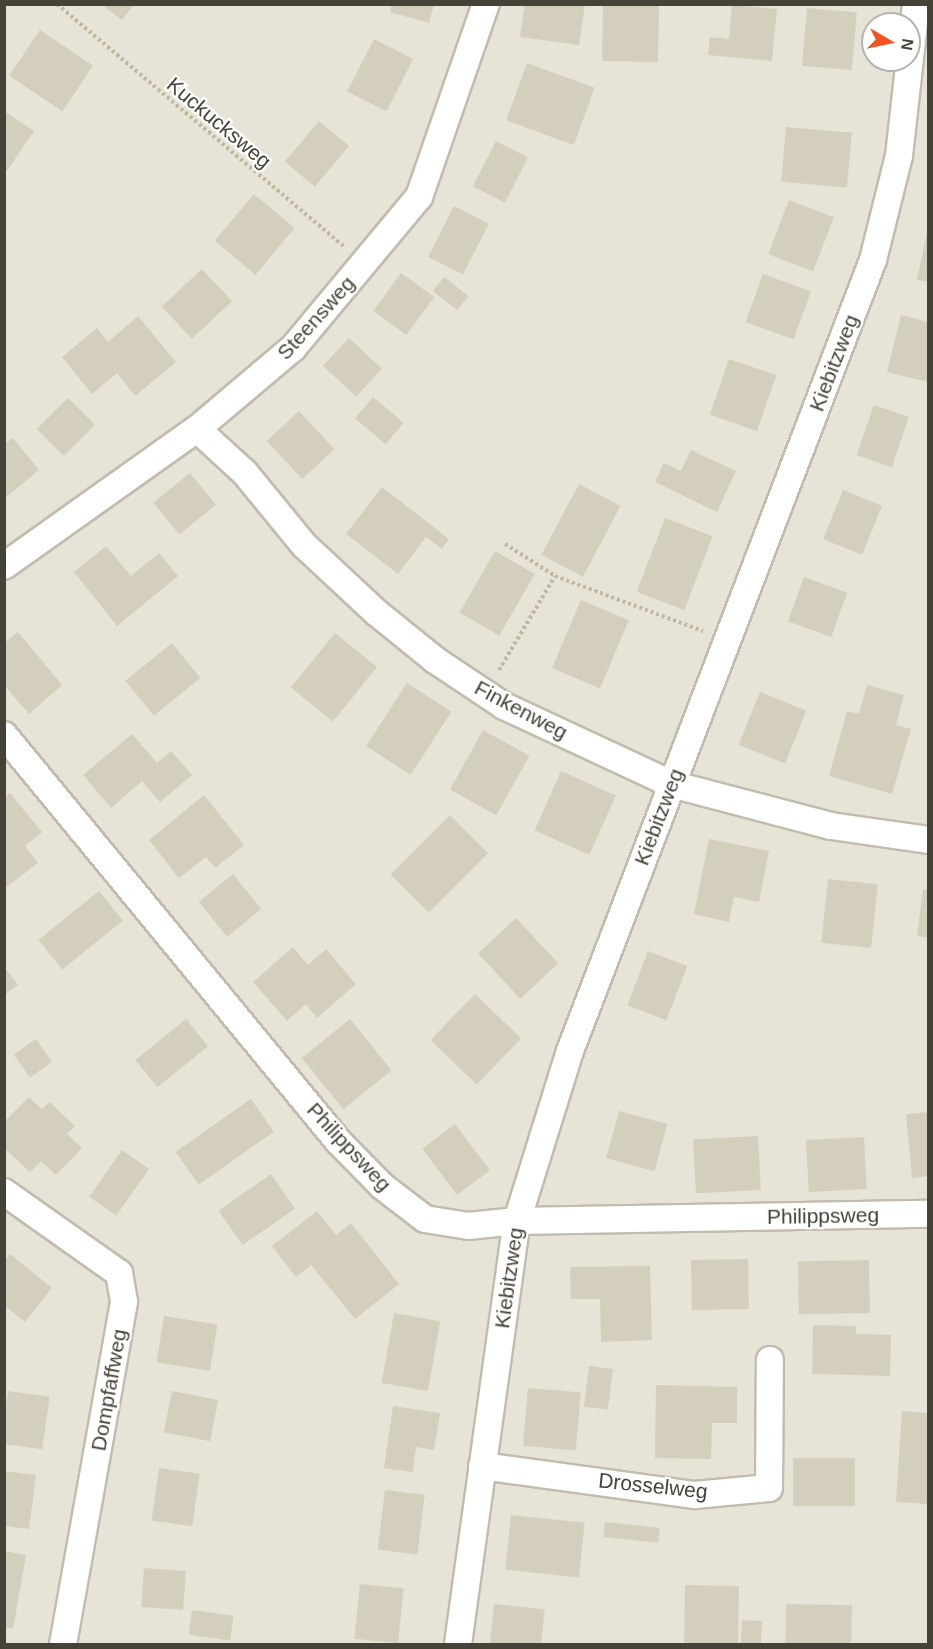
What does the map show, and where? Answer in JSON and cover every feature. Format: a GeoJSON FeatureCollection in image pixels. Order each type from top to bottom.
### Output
{"type":"FeatureCollection","features":[{"type":"Feature","properties":{"kind":"street","name":"Steensweg"},"geometry":{"type":"LineString","coordinates":[[4,566],[197,429],[293,348],[419,197],[486,4]]}},
{"type":"Feature","properties":{"kind":"street","name":"Kiebitzweg"},"geometry":{"type":"LineString","coordinates":[[458,1644],[517,1221],[570,1052],[873,260],[899,156],[916,4]]}},
{"type":"Feature","properties":{"kind":"street","name":"Finkenweg"},"geometry":{"type":"LineString","coordinates":[[197,429],[245,473],[304,545],[377,613],[435,660],[485,693],[671,784],[831,826],[928,840]]}},
{"type":"Feature","properties":{"kind":"street","name":"Philippsweg"},"geometry":{"type":"LineString","coordinates":[[4,735],[338,1141],[382,1186],[424,1219],[468,1226],[517,1221],[928,1214]]}},
{"type":"Feature","properties":{"kind":"street","name":"Dompfaffweg"},"geometry":{"type":"LineString","coordinates":[[4,1192],[119,1272],[124,1302],[63,1644]]}},
{"type":"Feature","properties":{"kind":"street","name":"Drosselweg"},"geometry":{"type":"LineString","coordinates":[[482,1466],[695,1495],[769,1488],[770,1360]]}},
{"type":"Feature","properties":{"kind":"path","name":"Kuckucksweg"},"geometry":{"type":"LineString","coordinates":[[57,4],[364,263]]}},
{"type":"Feature","properties":{"kind":"path"},"geometry":{"type":"LineString","coordinates":[[505,544],[555,576],[729,641]]}},
{"type":"Feature","properties":{"kind":"path"},"geometry":{"type":"LineString","coordinates":[[485,693],[555,576]]}},
{"type":"Feature","properties":{"kind":"shaded area"},"geometry":{"type":"Polygon","coordinates":[[[5,5],[928,5],[928,1644],[5,1644],[5,5]]]}},
{"type":"Feature","properties":{"kind":"building"},"geometry":{"type":"Polygon","coordinates":[[[101,4],[134,4],[122,20],[101,4]]]}},
{"type":"Feature","properties":{"kind":"building"},"geometry":{"type":"Polygon","coordinates":[[[392,4],[434,4],[429,23],[390,12],[392,4]]]}},
{"type":"Feature","properties":{"kind":"building"},"geometry":{"type":"Polygon","coordinates":[[[525,4],[585,4],[579,45],[520,37],[525,4]]]}},
{"type":"Feature","properties":{"kind":"building"},"geometry":{"type":"Polygon","coordinates":[[[603,5],[659,6],[658,62],[602,61],[603,5]]]}},
{"type":"Feature","properties":{"kind":"building"},"geometry":{"type":"Polygon","coordinates":[[[732,5],[777,9],[772,61],[708,55],[710,37],[729,39],[732,5]]]}},
{"type":"Feature","properties":{"kind":"building"},"geometry":{"type":"Polygon","coordinates":[[[807,8],[857,12],[852,70],[802,66],[807,8]]]}},
{"type":"Feature","properties":{"kind":"building"},"geometry":{"type":"Polygon","coordinates":[[[40,30],[93,66],[62,111],[9,76],[40,30]]]}},
{"type":"Feature","properties":{"kind":"building"},"geometry":{"type":"Polygon","coordinates":[[[374,39],[413,59],[386,112],[347,92],[374,39]]]}},
{"type":"Feature","properties":{"kind":"building"},"geometry":{"type":"Polygon","coordinates":[[[527,63],[595,88],[574,145],[506,120],[527,63]]]}},
{"type":"Feature","properties":{"kind":"building"},"geometry":{"type":"Polygon","coordinates":[[[4,111],[34,131],[7,171],[4,169],[4,111]]]}},
{"type":"Feature","properties":{"kind":"building"},"geometry":{"type":"Polygon","coordinates":[[[319,121],[349,146],[315,187],[285,162],[319,121]]]}},
{"type":"Feature","properties":{"kind":"building"},"geometry":{"type":"Polygon","coordinates":[[[786,127],[852,133],[847,188],[781,182],[786,127]]]}},
{"type":"Feature","properties":{"kind":"building"},"geometry":{"type":"Polygon","coordinates":[[[496,141],[528,157],[505,203],[473,186],[496,141]]]}},
{"type":"Feature","properties":{"kind":"building"},"geometry":{"type":"Polygon","coordinates":[[[254,194],[295,228],[255,275],[215,241],[254,194]]]}},
{"type":"Feature","properties":{"kind":"building"},"geometry":{"type":"Polygon","coordinates":[[[789,200],[834,217],[813,271],[768,254],[789,200]]]}},
{"type":"Feature","properties":{"kind":"building"},"geometry":{"type":"Polygon","coordinates":[[[454,206],[489,224],[463,274],[428,257],[454,206]]]}},
{"type":"Feature","properties":{"kind":"building"},"geometry":{"type":"Polygon","coordinates":[[[928,227],[928,282],[917,280],[928,227]]]}},
{"type":"Feature","properties":{"kind":"building"},"geometry":{"type":"Polygon","coordinates":[[[202,269],[232,301],[192,339],[162,307],[202,269]]]}},
{"type":"Feature","properties":{"kind":"building"},"geometry":{"type":"Polygon","coordinates":[[[401,273],[434,297],[407,335],[373,311],[401,273]]]}},
{"type":"Feature","properties":{"kind":"building"},"geometry":{"type":"Polygon","coordinates":[[[763,274],[811,291],[793,339],[746,322],[763,274]]]}},
{"type":"Feature","properties":{"kind":"building"},"geometry":{"type":"Polygon","coordinates":[[[444,277],[468,296],[457,310],[433,291],[444,277]]]}},
{"type":"Feature","properties":{"kind":"building"},"geometry":{"type":"Polygon","coordinates":[[[901,315],[928,322],[928,382],[887,372],[901,315]]]}},
{"type":"Feature","properties":{"kind":"building"},"geometry":{"type":"Polygon","coordinates":[[[138,316],[176,362],[135,396],[117,373],[92,394],[62,357],[97,328],[108,342],[138,316]]]}},
{"type":"Feature","properties":{"kind":"building"},"geometry":{"type":"Polygon","coordinates":[[[349,338],[382,369],[356,396],[323,366],[349,338]]]}},
{"type":"Feature","properties":{"kind":"building"},"geometry":{"type":"Polygon","coordinates":[[[729,359],[776,375],[757,431],[710,415],[729,359]]]}},
{"type":"Feature","properties":{"kind":"building"},"geometry":{"type":"Polygon","coordinates":[[[373,397],[404,423],[386,444],[355,418],[373,397]]]}},
{"type":"Feature","properties":{"kind":"building"},"geometry":{"type":"Polygon","coordinates":[[[68,398],[95,425],[64,456],[37,429],[68,398]]]}},
{"type":"Feature","properties":{"kind":"building"},"geometry":{"type":"Polygon","coordinates":[[[874,405],[909,417],[892,467],[857,455],[874,405]]]}},
{"type":"Feature","properties":{"kind":"building"},"geometry":{"type":"Polygon","coordinates":[[[299,411],[334,449],[302,479],[267,441],[299,411]]]}},
{"type":"Feature","properties":{"kind":"building"},"geometry":{"type":"Polygon","coordinates":[[[13,438],[39,470],[4,499],[4,444],[13,438]]]}},
{"type":"Feature","properties":{"kind":"building"},"geometry":{"type":"Polygon","coordinates":[[[691,450],[736,471],[717,512],[655,482],[664,463],[681,471],[691,450]]]}},
{"type":"Feature","properties":{"kind":"building"},"geometry":{"type":"Polygon","coordinates":[[[190,473],[216,505],[179,534],[153,503],[190,473]]]}},
{"type":"Feature","properties":{"kind":"building"},"geometry":{"type":"Polygon","coordinates":[[[579,484],[620,506],[583,577],[541,555],[579,484]]]}},
{"type":"Feature","properties":{"kind":"building"},"geometry":{"type":"Polygon","coordinates":[[[382,487],[449,539],[442,549],[426,537],[398,574],[346,534],[382,487]]]}},
{"type":"Feature","properties":{"kind":"building"},"geometry":{"type":"Polygon","coordinates":[[[843,490],[882,506],[862,555],[823,539],[843,490]]]}},
{"type":"Feature","properties":{"kind":"building"},"geometry":{"type":"Polygon","coordinates":[[[665,518],[713,536],[684,610],[637,592],[665,518]]]}},
{"type":"Feature","properties":{"kind":"building"},"geometry":{"type":"Polygon","coordinates":[[[106,546],[131,576],[159,553],[178,576],[117,626],[74,572],[106,546]]]}},
{"type":"Feature","properties":{"kind":"building"},"geometry":{"type":"Polygon","coordinates":[[[495,551],[535,574],[499,635],[460,612],[495,551]]]}},
{"type":"Feature","properties":{"kind":"building"},"geometry":{"type":"Polygon","coordinates":[[[804,577],[847,593],[831,637],[788,621],[804,577]]]}},
{"type":"Feature","properties":{"kind":"building"},"geometry":{"type":"Polygon","coordinates":[[[581,600],[629,620],[600,688],[552,668],[581,600]]]}},
{"type":"Feature","properties":{"kind":"building"},"geometry":{"type":"Polygon","coordinates":[[[18,632],[62,685],[29,714],[4,685],[4,643],[18,632]]]}},
{"type":"Feature","properties":{"kind":"building"},"geometry":{"type":"Polygon","coordinates":[[[335,633],[377,667],[333,721],[291,687],[335,633]]]}},
{"type":"Feature","properties":{"kind":"building"},"geometry":{"type":"Polygon","coordinates":[[[172,643],[200,678],[154,716],[125,681],[172,643]]]}},
{"type":"Feature","properties":{"kind":"building"},"geometry":{"type":"Polygon","coordinates":[[[407,683],[451,712],[411,775],[366,746],[407,683]]]}},
{"type":"Feature","properties":{"kind":"building"},"geometry":{"type":"Polygon","coordinates":[[[867,685],[904,695],[896,725],[911,729],[892,794],[829,776],[847,711],[859,714],[867,685]]]}},
{"type":"Feature","properties":{"kind":"building"},"geometry":{"type":"Polygon","coordinates":[[[760,692],[806,711],[785,764],[739,745],[760,692]]]}},
{"type":"Feature","properties":{"kind":"building"},"geometry":{"type":"Polygon","coordinates":[[[483,730],[529,756],[496,815],[450,789],[483,730]]]}},
{"type":"Feature","properties":{"kind":"building"},"geometry":{"type":"Polygon","coordinates":[[[132,734],[157,763],[171,751],[192,775],[160,802],[142,781],[111,808],[83,775],[132,734]]]}},
{"type":"Feature","properties":{"kind":"building"},"geometry":{"type":"Polygon","coordinates":[[[561,771],[616,795],[589,855],[535,830],[561,771]]]}},
{"type":"Feature","properties":{"kind":"building"},"geometry":{"type":"Polygon","coordinates":[[[10,793],[42,832],[25,846],[38,863],[4,889],[4,798],[10,793]]]}},
{"type":"Feature","properties":{"kind":"building"},"geometry":{"type":"Polygon","coordinates":[[[204,795],[244,845],[215,868],[206,857],[179,878],[149,840],[204,795]]]}},
{"type":"Feature","properties":{"kind":"building"},"geometry":{"type":"Polygon","coordinates":[[[450,815],[488,853],[429,913],[391,874],[450,815]]]}},
{"type":"Feature","properties":{"kind":"building"},"geometry":{"type":"Polygon","coordinates":[[[709,839],[769,851],[759,902],[734,897],[729,922],[694,914],[709,839]]]}},
{"type":"Feature","properties":{"kind":"building"},"geometry":{"type":"Polygon","coordinates":[[[233,874],[261,909],[227,937],[199,902],[233,874]]]}},
{"type":"Feature","properties":{"kind":"building"},"geometry":{"type":"Polygon","coordinates":[[[828,879],[878,884],[871,948],[821,943],[828,879]]]}},
{"type":"Feature","properties":{"kind":"building"},"geometry":{"type":"Polygon","coordinates":[[[923,889],[928,890],[928,938],[917,936],[923,889]]]}},
{"type":"Feature","properties":{"kind":"building"},"geometry":{"type":"Polygon","coordinates":[[[99,891],[123,921],[62,970],[38,940],[99,891]]]}},
{"type":"Feature","properties":{"kind":"building"},"geometry":{"type":"Polygon","coordinates":[[[516,918],[558,963],[520,999],[478,953],[516,918]]]}},
{"type":"Feature","properties":{"kind":"building"},"geometry":{"type":"Polygon","coordinates":[[[293,947],[308,965],[326,949],[356,984],[317,1018],[306,1004],[287,1021],[253,982],[293,947]]]}},
{"type":"Feature","properties":{"kind":"building"},"geometry":{"type":"Polygon","coordinates":[[[648,951],[687,966],[666,1020],[627,1005],[648,951]]]}},
{"type":"Feature","properties":{"kind":"building"},"geometry":{"type":"Polygon","coordinates":[[[7,970],[18,985],[4,995],[4,972],[7,970]]]}},
{"type":"Feature","properties":{"kind":"building"},"geometry":{"type":"Polygon","coordinates":[[[475,994],[521,1038],[477,1084],[431,1040],[475,994]]]}},
{"type":"Feature","properties":{"kind":"building"},"geometry":{"type":"Polygon","coordinates":[[[186,1019],[208,1046],[158,1087],[135,1060],[186,1019]]]}},
{"type":"Feature","properties":{"kind":"building"},"geometry":{"type":"Polygon","coordinates":[[[350,1019],[392,1070],[343,1109],[302,1058],[350,1019]]]}},
{"type":"Feature","properties":{"kind":"building"},"geometry":{"type":"Polygon","coordinates":[[[36,1039],[52,1062],[30,1077],[14,1054],[36,1039]]]}},
{"type":"Feature","properties":{"kind":"building"},"geometry":{"type":"Polygon","coordinates":[[[29,1097],[42,1109],[50,1102],[75,1126],[67,1134],[82,1148],[56,1175],[41,1161],[30,1172],[4,1148],[4,1122],[29,1097]]]}},
{"type":"Feature","properties":{"kind":"building"},"geometry":{"type":"Polygon","coordinates":[[[251,1099],[274,1132],[199,1185],[176,1152],[251,1099]]]}},
{"type":"Feature","properties":{"kind":"building"},"geometry":{"type":"Polygon","coordinates":[[[619,1111],[667,1124],[655,1171],[606,1158],[619,1111]]]}},
{"type":"Feature","properties":{"kind":"building"},"geometry":{"type":"Polygon","coordinates":[[[928,1112],[928,1176],[912,1178],[906,1114],[928,1112]]]}},
{"type":"Feature","properties":{"kind":"building"},"geometry":{"type":"Polygon","coordinates":[[[455,1124],[490,1170],[457,1195],[422,1149],[455,1124]]]}},
{"type":"Feature","properties":{"kind":"building"},"geometry":{"type":"Polygon","coordinates":[[[758,1136],[761,1190],[696,1193],[693,1139],[758,1136]]]}},
{"type":"Feature","properties":{"kind":"building"},"geometry":{"type":"Polygon","coordinates":[[[864,1137],[867,1189],[809,1192],[806,1140],[864,1137]]]}},
{"type":"Feature","properties":{"kind":"building"},"geometry":{"type":"Polygon","coordinates":[[[122,1150],[149,1169],[116,1216],[89,1197],[122,1150]]]}},
{"type":"Feature","properties":{"kind":"building"},"geometry":{"type":"Polygon","coordinates":[[[271,1174],[295,1208],[243,1245],[219,1211],[271,1174]]]}},
{"type":"Feature","properties":{"kind":"building"},"geometry":{"type":"Polygon","coordinates":[[[317,1211],[336,1235],[351,1223],[399,1284],[355,1319],[311,1265],[296,1277],[272,1246],[317,1211]]]}},
{"type":"Feature","properties":{"kind":"building"},"geometry":{"type":"Polygon","coordinates":[[[10,1254],[52,1288],[25,1322],[4,1305],[4,1261],[10,1254]]]}},
{"type":"Feature","properties":{"kind":"building"},"geometry":{"type":"Polygon","coordinates":[[[748,1259],[749,1309],[692,1310],[691,1260],[748,1259]]]}},
{"type":"Feature","properties":{"kind":"building"},"geometry":{"type":"Polygon","coordinates":[[[869,1260],[870,1313],[799,1314],[798,1261],[869,1260]]]}},
{"type":"Feature","properties":{"kind":"building"},"geometry":{"type":"Polygon","coordinates":[[[650,1266],[652,1340],[601,1342],[600,1299],[571,1299],[570,1267],[650,1266]]]}},
{"type":"Feature","properties":{"kind":"building"},"geometry":{"type":"Polygon","coordinates":[[[394,1313],[440,1321],[428,1391],[382,1383],[394,1313]]]}},
{"type":"Feature","properties":{"kind":"building"},"geometry":{"type":"Polygon","coordinates":[[[164,1316],[217,1324],[210,1371],[157,1362],[164,1316]]]}},
{"type":"Feature","properties":{"kind":"building"},"geometry":{"type":"Polygon","coordinates":[[[813,1325],[856,1326],[856,1334],[891,1335],[890,1376],[812,1374],[813,1325]]]}},
{"type":"Feature","properties":{"kind":"building"},"geometry":{"type":"Polygon","coordinates":[[[589,1366],[613,1369],[608,1410],[584,1407],[589,1366]]]}},
{"type":"Feature","properties":{"kind":"building"},"geometry":{"type":"Polygon","coordinates":[[[656,1385],[737,1387],[737,1423],[712,1423],[711,1459],[655,1458],[656,1385]]]}},
{"type":"Feature","properties":{"kind":"building"},"geometry":{"type":"Polygon","coordinates":[[[528,1388],[581,1393],[576,1450],[523,1446],[528,1388]]]}},
{"type":"Feature","properties":{"kind":"building"},"geometry":{"type":"Polygon","coordinates":[[[8,1391],[50,1397],[42,1449],[4,1444],[4,1419],[8,1391]]]}},
{"type":"Feature","properties":{"kind":"building"},"geometry":{"type":"Polygon","coordinates":[[[172,1391],[218,1400],[210,1441],[164,1432],[172,1391]]]}},
{"type":"Feature","properties":{"kind":"building"},"geometry":{"type":"Polygon","coordinates":[[[393,1406],[440,1413],[434,1450],[416,1447],[413,1472],[384,1468],[393,1406]]]}},
{"type":"Feature","properties":{"kind":"building"},"geometry":{"type":"Polygon","coordinates":[[[902,1411],[928,1413],[928,1504],[896,1502],[902,1411]]]}},
{"type":"Feature","properties":{"kind":"building"},"geometry":{"type":"Polygon","coordinates":[[[793,1458],[855,1458],[855,1506],[793,1506],[793,1458]]]}},
{"type":"Feature","properties":{"kind":"building"},"geometry":{"type":"Polygon","coordinates":[[[159,1468],[200,1474],[192,1526],[152,1520],[159,1468]]]}},
{"type":"Feature","properties":{"kind":"building"},"geometry":{"type":"Polygon","coordinates":[[[4,1471],[36,1475],[29,1529],[4,1526],[4,1471]]]}},
{"type":"Feature","properties":{"kind":"building"},"geometry":{"type":"Polygon","coordinates":[[[385,1490],[425,1495],[417,1554],[378,1550],[385,1490]]]}},
{"type":"Feature","properties":{"kind":"building"},"geometry":{"type":"Polygon","coordinates":[[[511,1515],[585,1523],[579,1577],[505,1570],[511,1515]]]}},
{"type":"Feature","properties":{"kind":"building"},"geometry":{"type":"Polygon","coordinates":[[[605,1522],[660,1528],[658,1543],[603,1537],[605,1522]]]}},
{"type":"Feature","properties":{"kind":"building"},"geometry":{"type":"Polygon","coordinates":[[[4,1551],[26,1555],[13,1629],[4,1627],[4,1551]]]}},
{"type":"Feature","properties":{"kind":"building"},"geometry":{"type":"Polygon","coordinates":[[[144,1568],[186,1571],[183,1610],[141,1607],[144,1568]]]}},
{"type":"Feature","properties":{"kind":"building"},"geometry":{"type":"Polygon","coordinates":[[[360,1584],[404,1589],[398,1643],[354,1639],[360,1584]]]}},
{"type":"Feature","properties":{"kind":"building"},"geometry":{"type":"Polygon","coordinates":[[[685,1585],[739,1586],[738,1644],[684,1643],[685,1585]]]}},
{"type":"Feature","properties":{"kind":"building"},"geometry":{"type":"Polygon","coordinates":[[[494,1604],[545,1609],[541,1644],[490,1644],[494,1604]]]}},
{"type":"Feature","properties":{"kind":"building"},"geometry":{"type":"Polygon","coordinates":[[[786,1604],[852,1605],[851,1644],[785,1644],[786,1604]]]}},
{"type":"Feature","properties":{"kind":"building"},"geometry":{"type":"Polygon","coordinates":[[[192,1610],[234,1616],[230,1641],[189,1635],[192,1610]]]}},
{"type":"Feature","properties":{"kind":"building"},"geometry":{"type":"Polygon","coordinates":[[[742,1620],[762,1621],[761,1644],[741,1644],[742,1620]]]}}]}
